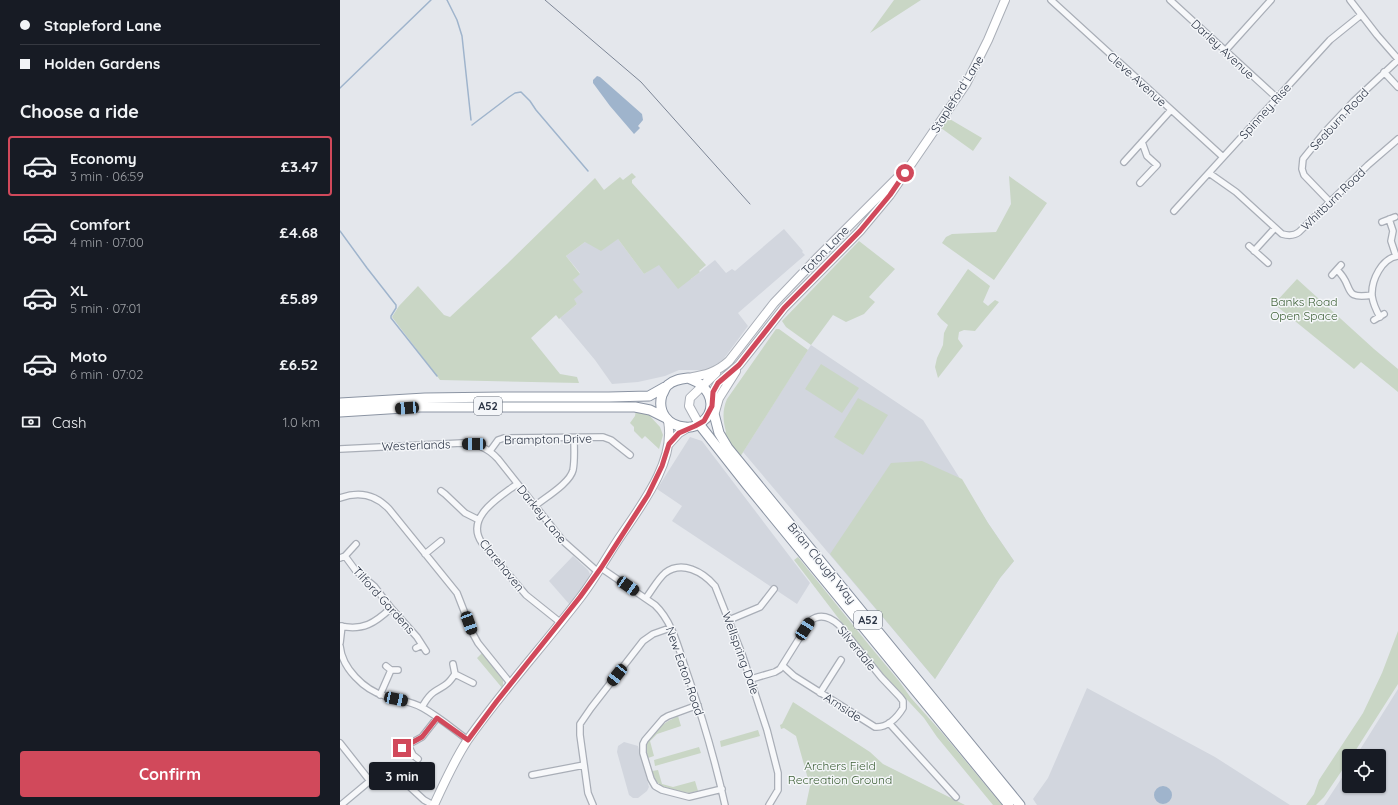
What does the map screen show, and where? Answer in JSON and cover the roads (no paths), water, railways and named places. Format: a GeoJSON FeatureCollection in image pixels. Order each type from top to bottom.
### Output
{"type":"FeatureCollection","features":[{"type":"Feature","properties":{"kind":"highway"},"geometry":{"type":"LineString","coordinates":[[702,385],[688,378],[673,381],[665,387],[661,405],[667,419],[676,425],[689,428],[699,424],[707,416],[712,404]]}},
{"type":"Feature","properties":{"kind":"highway","name":"Brian Clough Way"},"geometry":{"type":"LineString","coordinates":[[702,385],[712,404],[715,418],[723,440],[728,448],[1020,805]]}},
{"type":"Feature","properties":{"kind":"highway","name":"A52"},"geometry":{"type":"LineString","coordinates":[[340,403],[424,398],[649,396],[665,387]]}},
{"type":"Feature","properties":{"kind":"highway","name":"A52"},"geometry":{"type":"LineString","coordinates":[[340,412],[420,407],[635,407],[650,410],[667,419]]}},
{"type":"Feature","properties":{"kind":"highway","name":"Brian Clough Way"},"geometry":{"type":"LineString","coordinates":[[699,424],[1009,805]]}},
{"type":"Feature","properties":{"kind":"main road","name":"Stapleford Lane"},"geometry":{"type":"LineString","coordinates":[[881,206],[970,78],[1005,0]]}},
{"type":"Feature","properties":{"kind":"main road","name":"Stapleford Lane"},"geometry":{"type":"LineString","coordinates":[[876,198],[912,162]]}},
{"type":"Feature","properties":{"kind":"main road","name":"Toton Lane"},"geometry":{"type":"LineString","coordinates":[[688,378],[709,374],[720,369],[729,361],[774,304],[876,198]]}},
{"type":"Feature","properties":{"kind":"main road","name":"Toton Lane"},"geometry":{"type":"LineString","coordinates":[[712,404],[713,392],[718,383],[739,365],[784,308],[856,236],[881,206]]}},
{"type":"Feature","properties":{"kind":"main road"},"geometry":{"type":"LineString","coordinates":[[715,418],[715,410],[719,398],[739,365]]}},
{"type":"Feature","properties":{"kind":"main road"},"geometry":{"type":"LineString","coordinates":[[699,424],[690,410],[689,402],[692,394],[720,369]]}},
{"type":"Feature","properties":{"kind":"main road"},"geometry":{"type":"LineString","coordinates":[[433,805],[458,755],[468,740],[600,570],[648,495],[662,466],[669,444],[670,430],[667,419]]}},
{"type":"Feature","properties":{"kind":"main road"},"geometry":{"type":"LineString","coordinates":[[669,444],[679,433],[689,428]]}},
{"type":"Feature","properties":{"kind":"street","name":"Cleve Avenue"},"geometry":{"type":"LineString","coordinates":[[1051,0],[1223,157]]}},
{"type":"Feature","properties":{"kind":"street","name":"Darley Avenue"},"geometry":{"type":"LineString","coordinates":[[1170,0],[1277,98]]}},
{"type":"Feature","properties":{"kind":"street"},"geometry":{"type":"LineString","coordinates":[[1225,51],[1271,0]]}},
{"type":"Feature","properties":{"kind":"street"},"geometry":{"type":"LineString","coordinates":[[1350,0],[1398,60]]}},
{"type":"Feature","properties":{"kind":"street","name":"Spinney Rise"},"geometry":{"type":"LineString","coordinates":[[1174,211],[1334,36],[1361,15]]}},
{"type":"Feature","properties":{"kind":"street","name":"Seaburn Road"},"geometry":{"type":"LineString","coordinates":[[1330,202],[1304,175],[1302,169],[1303,159],[1344,111],[1398,60]]}},
{"type":"Feature","properties":{"kind":"street"},"geometry":{"type":"LineString","coordinates":[[1384,72],[1398,87]]}},
{"type":"Feature","properties":{"kind":"street"},"geometry":{"type":"LineString","coordinates":[[1124,162],[1171,110]]}},
{"type":"Feature","properties":{"kind":"street","name":"Whitburn Road"},"geometry":{"type":"LineString","coordinates":[[1209,173],[1236,192],[1286,236],[1296,234],[1368,165],[1397,141]]}},
{"type":"Feature","properties":{"kind":"street"},"geometry":{"type":"LineString","coordinates":[[1140,183],[1157,165],[1147,156],[1142,142]]}},
{"type":"Feature","properties":{"kind":"street"},"geometry":{"type":"LineString","coordinates":[[1123,153],[1128,157]]}},
{"type":"Feature","properties":{"kind":"street"},"geometry":{"type":"LineString","coordinates":[[1382,222],[1395,217]]}},
{"type":"Feature","properties":{"kind":"street"},"geometry":{"type":"LineString","coordinates":[[1379,317],[1372,295],[1373,286],[1379,270],[1384,262],[1397,256],[1391,241],[1393,231],[1389,219]]}},
{"type":"Feature","properties":{"kind":"street"},"geometry":{"type":"LineString","coordinates":[[1254,251],[1276,228]]}},
{"type":"Feature","properties":{"kind":"street"},"geometry":{"type":"LineString","coordinates":[[1249,246],[1268,263]]}},
{"type":"Feature","properties":{"kind":"street"},"geometry":{"type":"LineString","coordinates":[[1332,275],[1339,268],[1352,295],[1362,297],[1372,295]]}},
{"type":"Feature","properties":{"kind":"street"},"geometry":{"type":"LineString","coordinates":[[616,434],[611,440],[630,455]]}},
{"type":"Feature","properties":{"kind":"street","name":"Brampton Drive"},"geometry":{"type":"LineString","coordinates":[[490,451],[498,440],[504,438],[604,437],[611,440]]}},
{"type":"Feature","properties":{"kind":"street"},"geometry":{"type":"LineString","coordinates":[[535,506],[565,482],[572,474],[574,467],[574,438]]}},
{"type":"Feature","properties":{"kind":"street","name":"Westerlands"},"geometry":{"type":"LineString","coordinates":[[340,448],[474,444],[490,451]]}},
{"type":"Feature","properties":{"kind":"street","name":"Darkey Lane"},"geometry":{"type":"LineString","coordinates":[[490,451],[570,549],[600,570]]}},
{"type":"Feature","properties":{"kind":"street"},"geometry":{"type":"LineString","coordinates":[[441,491],[464,513],[479,520],[488,506],[517,484]]}},
{"type":"Feature","properties":{"kind":"street"},"geometry":{"type":"LineString","coordinates":[[340,498],[357,494],[371,496],[380,500],[389,509],[457,594],[478,643],[511,684]]}},
{"type":"Feature","properties":{"kind":"street","name":"Clarehaven"},"geometry":{"type":"LineString","coordinates":[[479,520],[478,530],[482,542],[526,595],[561,622]]}},
{"type":"Feature","properties":{"kind":"street"},"geometry":{"type":"LineString","coordinates":[[425,554],[441,541]]}},
{"type":"Feature","properties":{"kind":"street","name":"Tilford Gardens"},"geometry":{"type":"LineString","coordinates":[[356,544],[343,557],[356,571],[374,586],[426,650]]}},
{"type":"Feature","properties":{"kind":"street","name":"Wellspring Dale"},"geometry":{"type":"LineString","coordinates":[[646,598],[665,573],[674,568],[680,567],[690,569],[707,578],[714,586],[729,620],[751,680],[768,736],[778,779],[778,790],[769,805]]}},
{"type":"Feature","properties":{"kind":"street","name":"New Eaton Road"},"geometry":{"type":"LineString","coordinates":[[600,570],[646,598],[662,612],[670,628],[698,705],[722,789],[725,805]]}},
{"type":"Feature","properties":{"kind":"street"},"geometry":{"type":"LineString","coordinates":[[729,620],[760,607],[774,589]]}},
{"type":"Feature","properties":{"kind":"street"},"geometry":{"type":"LineString","coordinates":[[391,608],[372,624],[356,627],[341,626],[340,644],[344,659],[352,673],[369,689],[380,695],[406,701],[422,707],[468,740]]}},
{"type":"Feature","properties":{"kind":"street","name":"Silverdale"},"geometry":{"type":"LineString","coordinates":[[751,680],[777,672],[783,666],[810,622],[813,619],[820,617],[830,618],[839,625],[881,677],[903,701],[903,708],[889,723]]}},
{"type":"Feature","properties":{"kind":"street"},"geometry":{"type":"LineString","coordinates":[[593,805],[588,793],[580,735],[580,724],[583,718],[642,642],[652,634],[670,628]]}},
{"type":"Feature","properties":{"kind":"street","name":"Tilford Gardens"},"geometry":{"type":"LineString","coordinates":[[416,648],[422,645]]}},
{"type":"Feature","properties":{"kind":"street"},"geometry":{"type":"LineString","coordinates":[[820,693],[839,662],[844,668]]}},
{"type":"Feature","properties":{"kind":"street"},"geometry":{"type":"LineString","coordinates":[[422,707],[430,695],[449,683],[455,674],[453,664]]}},
{"type":"Feature","properties":{"kind":"street","name":"Arnside"},"geometry":{"type":"LineString","coordinates":[[783,666],[794,676],[872,726],[879,728],[889,723]]}},
{"type":"Feature","properties":{"kind":"street"},"geometry":{"type":"LineString","coordinates":[[380,695],[389,668],[398,670]]}},
{"type":"Feature","properties":{"kind":"street"},"geometry":{"type":"LineString","coordinates":[[455,674],[473,683]]}},
{"type":"Feature","properties":{"kind":"street"},"geometry":{"type":"LineString","coordinates":[[698,705],[665,717],[645,740],[643,744],[644,753],[653,783],[665,792],[689,797],[722,789]]}},
{"type":"Feature","properties":{"kind":"street"},"geometry":{"type":"LineString","coordinates":[[402,748],[422,737],[437,718]]}},
{"type":"Feature","properties":{"kind":"street"},"geometry":{"type":"LineString","coordinates":[[889,723],[941,786],[956,797]]}},
{"type":"Feature","properties":{"kind":"street"},"geometry":{"type":"LineString","coordinates":[[340,742],[370,781]]}},
{"type":"Feature","properties":{"kind":"street"},"geometry":{"type":"LineString","coordinates":[[408,745],[413,755],[418,759]]}},
{"type":"Feature","properties":{"kind":"street"},"geometry":{"type":"LineString","coordinates":[[532,775],[584,765]]}},
{"type":"Feature","properties":{"kind":"street"},"geometry":{"type":"LineString","coordinates":[[341,805],[377,775],[383,773],[394,774],[399,777],[424,800],[433,805]]}},
{"type":"Feature","properties":{"kind":"water"},"geometry":{"type":"Polygon","coordinates":[[[597,76],[642,114],[643,120],[638,126],[640,128],[634,134],[593,83],[593,80],[597,76]]]}},
{"type":"Feature","properties":{"kind":"water"},"geometry":{"type":"Polygon","coordinates":[[[1163,786],[1169,789],[1172,795],[1169,801],[1163,804],[1157,801],[1154,795],[1157,789],[1163,786]]]}},
{"type":"Feature","properties":{"kind":"waterway"},"geometry":{"type":"LineString","coordinates":[[340,88],[431,0]]}},
{"type":"Feature","properties":{"kind":"waterway"},"geometry":{"type":"LineString","coordinates":[[447,0],[457,20],[462,36],[471,120]]}},
{"type":"Feature","properties":{"kind":"waterway"},"geometry":{"type":"LineString","coordinates":[[472,125],[509,97],[515,93],[521,92],[588,171]]}},
{"type":"Feature","properties":{"kind":"waterway"},"geometry":{"type":"LineString","coordinates":[[340,231],[396,305],[391,318],[437,376]]}},
{"type":"Feature","properties":{"kind":"tram line"},"geometry":{"type":"LineString","coordinates":[[545,0],[641,82],[750,204]]}},
{"type":"Feature","properties":{"kind":"park label","name":"Banks Road Open Space"},"geometry":{"type":"Point","coordinates":[1304,308]}},
{"type":"Feature","properties":{"kind":"park label","name":"Archers Field Recreation Ground"},"geometry":{"type":"Point","coordinates":[840,772]}}]}
